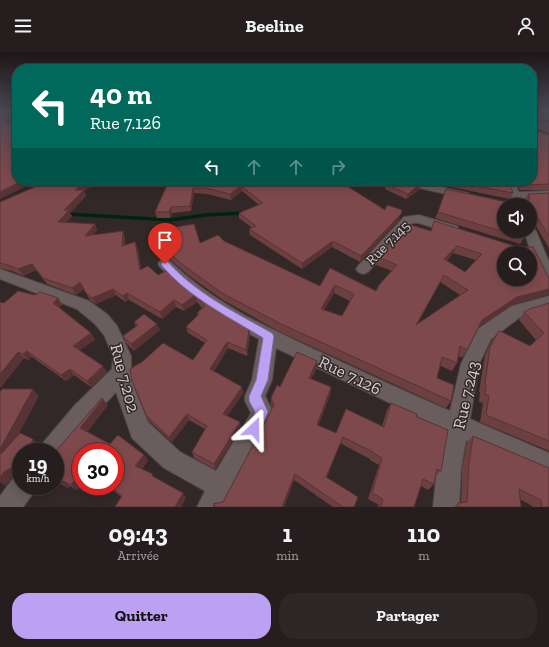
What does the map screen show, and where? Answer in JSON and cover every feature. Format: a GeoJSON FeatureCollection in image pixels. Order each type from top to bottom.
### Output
{"type":"FeatureCollection","features":[{"type":"Feature","properties":{"kind":"street"},"geometry":{"type":"LineString","coordinates":[[422,186],[472,197]]}},
{"type":"Feature","properties":{"kind":"street"},"geometry":{"type":"LineString","coordinates":[[510,186],[512,198]]}},
{"type":"Feature","properties":{"kind":"street"},"geometry":{"type":"LineString","coordinates":[[528,198],[549,194]]}},
{"type":"Feature","properties":{"kind":"street","name":"Rue 7.145"},"geometry":{"type":"LineString","coordinates":[[363,268],[408,220],[419,219],[464,232]]}},
{"type":"Feature","properties":{"kind":"street"},"geometry":{"type":"LineString","coordinates":[[537,260],[549,275]]}},
{"type":"Feature","properties":{"kind":"street","name":"Rue 7.126"},"geometry":{"type":"LineString","coordinates":[[165,264],[194,292],[268,336],[459,426],[549,464]]}},
{"type":"Feature","properties":{"kind":"street","name":"Rue 7.202"},"geometry":{"type":"LineString","coordinates":[[0,274],[83,306],[101,319],[111,331],[122,356],[121,374],[124,387],[140,430],[172,460],[216,497],[262,412],[255,401],[255,396],[262,380],[268,336]]}},
{"type":"Feature","properties":{"kind":"street","name":"Rue 7.243"},"geometry":{"type":"LineString","coordinates":[[446,507],[449,469],[459,426],[470,364],[484,334],[518,310],[549,302]]}},
{"type":"Feature","properties":{"kind":"street"},"geometry":{"type":"LineString","coordinates":[[58,443],[94,400],[121,374]]}},
{"type":"Feature","properties":{"kind":"street"},"geometry":{"type":"LineString","coordinates":[[8,507],[17,495]]}},
{"type":"Feature","properties":{"kind":"building"},"geometry":{"type":"Polygon","coordinates":[[[0,131],[12,131],[12,186],[0,192],[0,131]]]}},
{"type":"Feature","properties":{"kind":"building"},"geometry":{"type":"Polygon","coordinates":[[[537,131],[549,135],[549,184],[537,184],[537,131]]]}},
{"type":"Feature","properties":{"kind":"building"},"geometry":{"type":"Polygon","coordinates":[[[37,186],[81,186],[75,190],[84,190],[64,210],[69,210],[58,222],[95,224],[85,236],[123,231],[122,246],[135,242],[140,270],[148,266],[158,275],[166,271],[204,302],[249,329],[246,350],[227,342],[210,369],[242,387],[223,414],[240,422],[214,464],[192,452],[207,426],[187,414],[169,437],[146,415],[132,381],[130,369],[142,362],[163,343],[193,360],[207,340],[186,327],[199,314],[197,313],[205,306],[195,295],[182,305],[174,300],[160,312],[127,293],[123,296],[113,289],[92,298],[86,293],[80,282],[72,288],[43,278],[32,264],[18,269],[0,263],[0,202],[37,186]]]}},
{"type":"Feature","properties":{"kind":"building"},"geometry":{"type":"Polygon","coordinates":[[[167,186],[241,186],[230,194],[206,188],[193,188],[190,206],[171,207],[169,212],[155,212],[167,186]]]}},
{"type":"Feature","properties":{"kind":"building"},"geometry":{"type":"Polygon","coordinates":[[[241,186],[347,186],[385,210],[387,205],[402,210],[401,214],[361,256],[333,241],[302,263],[249,229],[256,226],[239,213],[263,203],[241,186]]]}},
{"type":"Feature","properties":{"kind":"building"},"geometry":{"type":"Polygon","coordinates":[[[390,186],[418,186],[408,194],[390,186]]]}},
{"type":"Feature","properties":{"kind":"building"},"geometry":{"type":"Polygon","coordinates":[[[476,186],[510,186],[513,193],[476,186]]]}},
{"type":"Feature","properties":{"kind":"building"},"geometry":{"type":"Polygon","coordinates":[[[446,189],[497,200],[497,230],[438,212],[446,189]]]}},
{"type":"Feature","properties":{"kind":"building"},"geometry":{"type":"Polygon","coordinates":[[[549,193],[549,236],[537,217],[537,198],[530,198],[528,194],[549,193]]]}},
{"type":"Feature","properties":{"kind":"building"},"geometry":{"type":"Polygon","coordinates":[[[434,221],[515,246],[497,246],[497,286],[537,286],[537,255],[549,278],[549,289],[517,297],[482,320],[467,350],[460,346],[457,363],[442,357],[437,378],[454,385],[451,401],[281,324],[222,293],[169,253],[168,248],[169,228],[194,224],[200,243],[218,235],[224,241],[320,286],[330,268],[376,291],[379,285],[397,265],[378,257],[408,224],[431,231],[434,221]],[[457,246],[444,259],[465,272],[482,254],[457,246]],[[444,275],[416,325],[468,290],[444,275]],[[335,285],[321,309],[342,316],[354,294],[335,285]]]}},
{"type":"Feature","properties":{"kind":"building"},"geometry":{"type":"Polygon","coordinates":[[[18,291],[35,295],[40,292],[58,298],[53,303],[91,333],[73,346],[103,366],[87,381],[70,369],[61,375],[27,351],[23,354],[18,352],[0,374],[0,302],[4,303],[18,291]]]}},
{"type":"Feature","properties":{"kind":"building"},"geometry":{"type":"Polygon","coordinates":[[[549,303],[549,441],[486,415],[489,396],[485,394],[485,384],[490,347],[498,332],[500,331],[530,346],[544,333],[524,312],[549,303]]]}},
{"type":"Feature","properties":{"kind":"building"},"geometry":{"type":"Polygon","coordinates":[[[144,314],[157,324],[131,344],[123,336],[138,325],[134,322],[144,314]]]}},
{"type":"Feature","properties":{"kind":"building"},"geometry":{"type":"Polygon","coordinates":[[[297,352],[317,361],[309,378],[331,387],[317,425],[336,433],[346,409],[384,427],[391,403],[417,414],[417,417],[448,430],[441,471],[437,469],[434,484],[423,479],[414,507],[381,507],[383,499],[372,493],[382,458],[343,437],[326,477],[358,497],[354,507],[343,507],[295,474],[282,507],[214,507],[215,506],[213,504],[223,502],[274,405],[271,398],[277,385],[280,387],[297,352]]]}},
{"type":"Feature","properties":{"kind":"building"},"geometry":{"type":"Polygon","coordinates":[[[2,389],[33,389],[0,449],[0,392],[2,389]]]}},
{"type":"Feature","properties":{"kind":"building"},"geometry":{"type":"Polygon","coordinates":[[[102,398],[103,399],[80,428],[108,443],[72,443],[71,485],[64,482],[63,443],[102,398]]]}},
{"type":"Feature","properties":{"kind":"building"},"geometry":{"type":"Polygon","coordinates":[[[20,433],[33,439],[32,443],[12,443],[12,468],[5,471],[0,477],[0,453],[1,454],[20,433]]]}},
{"type":"Feature","properties":{"kind":"building"},"geometry":{"type":"Polygon","coordinates":[[[118,435],[144,455],[135,466],[153,474],[152,476],[183,493],[175,507],[115,507],[122,496],[121,495],[124,495],[124,443],[111,443],[118,435]]]}},
{"type":"Feature","properties":{"kind":"building"},"geometry":{"type":"Polygon","coordinates":[[[473,436],[549,468],[549,507],[542,507],[541,500],[519,489],[521,507],[458,507],[458,503],[467,502],[469,463],[473,436]]]}},
{"type":"Feature","properties":{"kind":"waterway"},"geometry":{"type":"LineString","coordinates":[[67,214],[170,220],[206,215],[243,213]]}},
{"type":"Feature","properties":{"kind":"route"},"geometry":{"type":"LineString","coordinates":[[165,264],[194,292],[268,336],[262,380],[255,396],[255,401],[259,405],[262,412],[254,429]]}}]}
